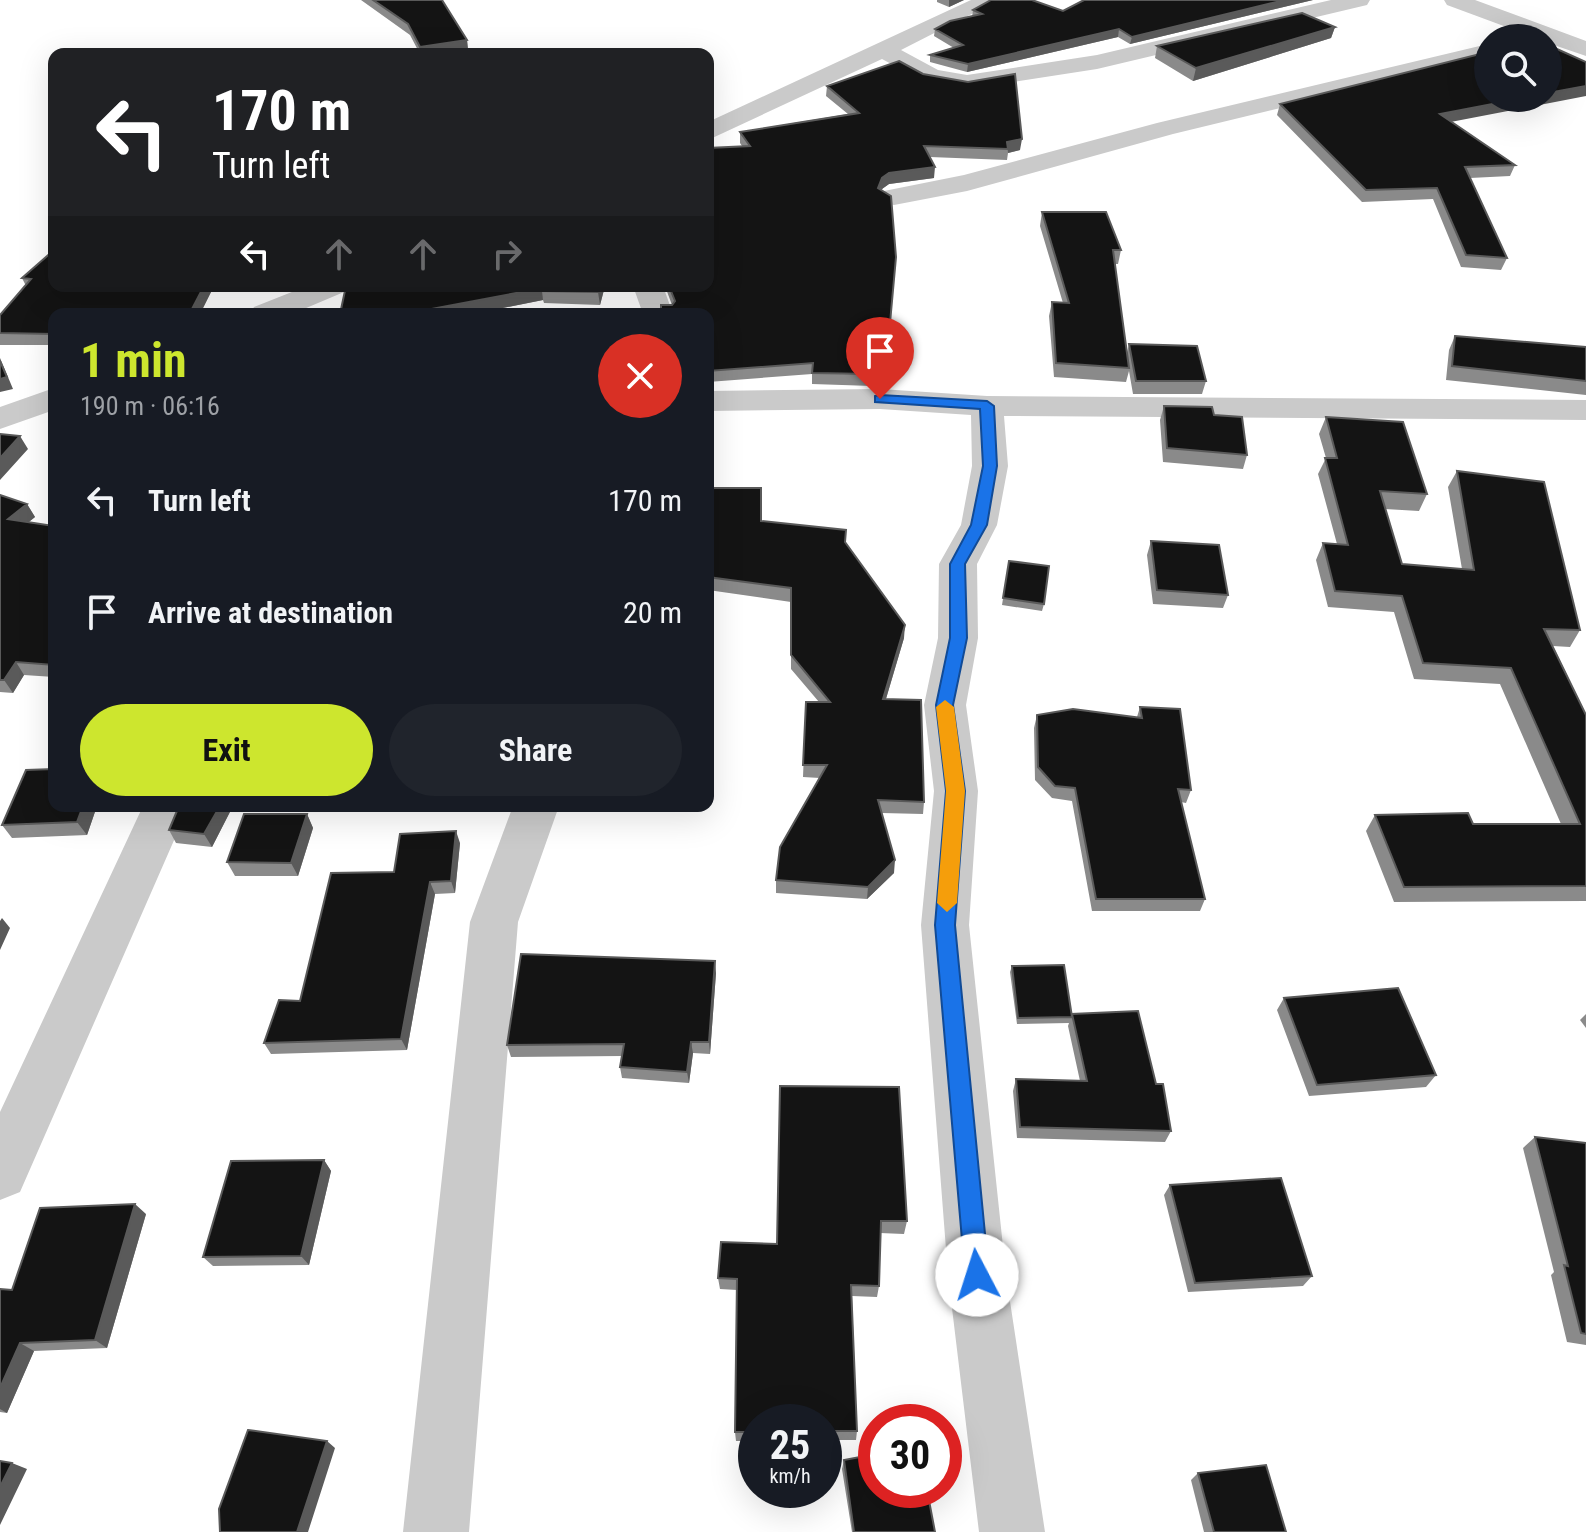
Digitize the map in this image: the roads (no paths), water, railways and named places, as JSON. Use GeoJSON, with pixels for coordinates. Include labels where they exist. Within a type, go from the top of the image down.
{"type":"FeatureCollection","features":[{"type":"Feature","properties":{"kind":"street"},"geometry":{"type":"LineString","coordinates":[[714,129],[988,0]]}},
{"type":"Feature","properties":{"kind":"street"},"geometry":{"type":"LineString","coordinates":[[882,49],[931,76],[967,82],[1097,62],[1359,0]]}},
{"type":"Feature","properties":{"kind":"street"},"geometry":{"type":"LineString","coordinates":[[1455,0],[1510,24]]}},
{"type":"Feature","properties":{"kind":"street"},"geometry":{"type":"LineString","coordinates":[[1562,43],[1586,49]]}},
{"type":"Feature","properties":{"kind":"street"},"geometry":{"type":"LineString","coordinates":[[894,197],[981,180],[1166,128],[1474,54]]}},
{"type":"Feature","properties":{"kind":"street"},"geometry":{"type":"LineString","coordinates":[[282,308],[319,292]]}},
{"type":"Feature","properties":{"kind":"street"},"geometry":{"type":"LineString","coordinates":[[714,401],[880,399],[987,406],[1586,410]]}},
{"type":"Feature","properties":{"kind":"street"},"geometry":{"type":"LineString","coordinates":[[0,419],[48,400]]}},
{"type":"Feature","properties":{"kind":"street"},"geometry":{"type":"LineString","coordinates":[[987,406],[990,466],[979,525],[958,564],[958,638],[945,705],[956,791],[945,925],[977,1275],[1012,1532]]}},
{"type":"Feature","properties":{"kind":"street"},"geometry":{"type":"LineString","coordinates":[[0,1173],[163,812]]}},
{"type":"Feature","properties":{"kind":"street"},"geometry":{"type":"LineString","coordinates":[[436,1532],[494,922],[534,812]]}}]}
